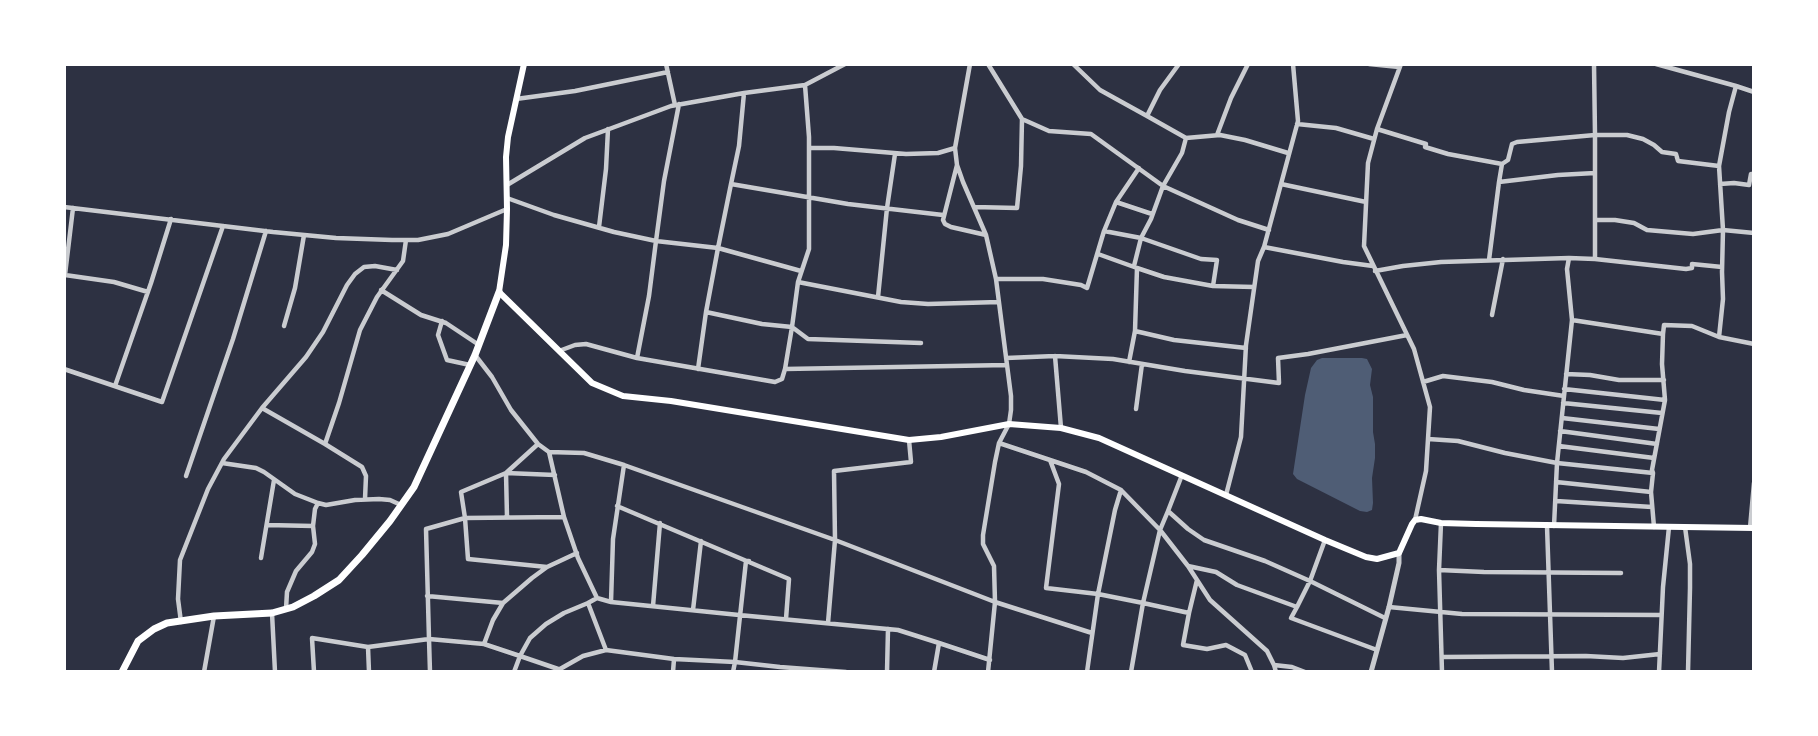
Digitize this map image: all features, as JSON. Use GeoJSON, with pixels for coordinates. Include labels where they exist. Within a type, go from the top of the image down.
{"type":"FeatureCollection","features":[{"type":"Feature","properties":{"kind":"main road"},"geometry":{"type":"LineString","coordinates":[[122,672],[138,641],[154,629],[167,624],[214,616],[272,613],[314,596],[339,579],[362,555],[414,487],[475,355],[498,292],[506,244],[508,137],[524,64]]}},
{"type":"Feature","properties":{"kind":"main road"},"geometry":{"type":"LineString","coordinates":[[498,292],[592,383],[623,396],[671,401],[909,440],[941,437],[1009,424],[1061,429],[1099,438],[1366,557],[1377,559],[1399,553],[1412,524],[1415,520],[1421,519],[1441,522],[1551,526],[1752,528]]}},
{"type":"Feature","properties":{"kind":"street"},"geometry":{"type":"LineString","coordinates":[[637,358],[649,296],[664,181],[677,105],[666,64]]}},
{"type":"Feature","properties":{"kind":"street"},"geometry":{"type":"LineString","coordinates":[[507,185],[585,138],[608,129],[677,105],[805,85],[845,64]]}},
{"type":"Feature","properties":{"kind":"street"},"geometry":{"type":"LineString","coordinates":[[970,64],[955,148],[957,165],[986,235],[996,279],[1011,396],[1009,424],[999,443],[987,501],[983,535],[983,544],[994,566],[995,602],[988,672]]}},
{"type":"Feature","properties":{"kind":"street"},"geometry":{"type":"LineString","coordinates":[[974,207],[1017,208],[1022,119],[988,64]]}},
{"type":"Feature","properties":{"kind":"street"},"geometry":{"type":"LineString","coordinates":[[1073,64],[1100,90],[1186,138],[1220,135],[1288,153]]}},
{"type":"Feature","properties":{"kind":"street"},"geometry":{"type":"LineString","coordinates":[[1147,116],[1160,90],[1179,64]]}},
{"type":"Feature","properties":{"kind":"street"},"geometry":{"type":"LineString","coordinates":[[1217,135],[1231,98],[1248,64]]}},
{"type":"Feature","properties":{"kind":"street"},"geometry":{"type":"LineString","coordinates":[[1226,495],[1241,437],[1249,316],[1258,261],[1264,248],[1297,124],[1293,64]]}},
{"type":"Feature","properties":{"kind":"street"},"geometry":{"type":"LineString","coordinates":[[1369,64],[1400,66],[1377,129],[1368,163],[1364,246],[1414,349],[1430,407],[1426,471],[1415,520]]}},
{"type":"Feature","properties":{"kind":"street"},"geometry":{"type":"LineString","coordinates":[[1594,64],[1595,259]]}},
{"type":"Feature","properties":{"kind":"street"},"geometry":{"type":"LineString","coordinates":[[1656,64],[1754,92]]}},
{"type":"Feature","properties":{"kind":"street"},"geometry":{"type":"LineString","coordinates":[[516,99],[575,91],[668,72]]}},
{"type":"Feature","properties":{"kind":"street"},"geometry":{"type":"LineString","coordinates":[[559,351],[586,344],[637,358],[698,369],[775,382],[782,379],[798,282],[810,249],[810,148],[805,85]]}},
{"type":"Feature","properties":{"kind":"street"},"geometry":{"type":"LineString","coordinates":[[1719,337],[1723,299],[1723,230],[1719,166],[1736,86]]}},
{"type":"Feature","properties":{"kind":"street"},"geometry":{"type":"LineString","coordinates":[[698,369],[706,312],[739,146],[744,93]]}},
{"type":"Feature","properties":{"kind":"street"},"geometry":{"type":"LineString","coordinates":[[1022,119],[1049,131],[1091,134],[1163,186],[1238,220],[1269,230]]}},
{"type":"Feature","properties":{"kind":"street"},"geometry":{"type":"LineString","coordinates":[[1297,124],[1336,128],[1374,139]]}},
{"type":"Feature","properties":{"kind":"street"},"geometry":{"type":"LineString","coordinates":[[600,227],[608,129]]}},
{"type":"Feature","properties":{"kind":"street"},"geometry":{"type":"LineString","coordinates":[[1377,129],[1426,144],[1425,147],[1448,154],[1502,164],[1509,160],[1512,144],[1517,142],[1595,135],[1627,135],[1654,145],[1662,152],[1676,154],[1678,161],[1719,166]]}},
{"type":"Feature","properties":{"kind":"street"},"geometry":{"type":"LineString","coordinates":[[1129,362],[1135,332],[1136,267],[1141,238],[1163,186],[1182,153],[1186,138]]}},
{"type":"Feature","properties":{"kind":"street"},"geometry":{"type":"LineString","coordinates":[[810,148],[895,154],[938,153],[955,148]]}},
{"type":"Feature","properties":{"kind":"street"},"geometry":{"type":"LineString","coordinates":[[879,297],[887,208],[895,154]]}},
{"type":"Feature","properties":{"kind":"street"},"geometry":{"type":"LineString","coordinates":[[1490,260],[1502,164]]}},
{"type":"Feature","properties":{"kind":"street"},"geometry":{"type":"LineString","coordinates":[[957,165],[943,215],[945,224],[986,235]]}},
{"type":"Feature","properties":{"kind":"street"},"geometry":{"type":"LineString","coordinates":[[996,279],[1043,279],[1082,285],[1087,288],[1104,231],[1116,202],[1139,168]]}},
{"type":"Feature","properties":{"kind":"street"},"geometry":{"type":"LineString","coordinates":[[1498,182],[1594,173]]}},
{"type":"Feature","properties":{"kind":"street"},"geometry":{"type":"LineString","coordinates":[[1720,184],[1749,185],[1751,174],[1754,174]]}},
{"type":"Feature","properties":{"kind":"street"},"geometry":{"type":"LineString","coordinates":[[731,184],[810,198],[943,215]]}},
{"type":"Feature","properties":{"kind":"street"},"geometry":{"type":"LineString","coordinates":[[1281,184],[1366,202]]}},
{"type":"Feature","properties":{"kind":"street"},"geometry":{"type":"LineString","coordinates":[[507,198],[614,232],[657,241],[718,248],[801,271]]}},
{"type":"Feature","properties":{"kind":"street"},"geometry":{"type":"LineString","coordinates":[[1116,202],[1152,214]]}},
{"type":"Feature","properties":{"kind":"street"},"geometry":{"type":"LineString","coordinates":[[64,207],[304,235],[406,240],[448,234],[507,209]]}},
{"type":"Feature","properties":{"kind":"street"},"geometry":{"type":"LineString","coordinates":[[73,208],[65,276],[114,282],[148,292]]}},
{"type":"Feature","properties":{"kind":"street"},"geometry":{"type":"LineString","coordinates":[[116,386],[171,219]]}},
{"type":"Feature","properties":{"kind":"street"},"geometry":{"type":"LineString","coordinates":[[1595,220],[1615,220],[1634,224],[1647,230],[1693,234],[1723,230],[1754,233]]}},
{"type":"Feature","properties":{"kind":"street"},"geometry":{"type":"LineString","coordinates":[[64,369],[162,402],[223,226]]}},
{"type":"Feature","properties":{"kind":"street"},"geometry":{"type":"LineString","coordinates":[[186,476],[233,339],[266,231]]}},
{"type":"Feature","properties":{"kind":"street"},"geometry":{"type":"LineString","coordinates":[[1104,231],[1141,238],[1192,256],[1217,260],[1213,286]]}},
{"type":"Feature","properties":{"kind":"street"},"geometry":{"type":"LineString","coordinates":[[284,326],[295,288],[304,235]]}},
{"type":"Feature","properties":{"kind":"street"},"geometry":{"type":"LineString","coordinates":[[325,444],[360,330],[381,290],[403,261],[406,240]]}},
{"type":"Feature","properties":{"kind":"street"},"geometry":{"type":"LineString","coordinates":[[1264,248],[1374,269],[1503,259],[1569,258],[1686,268],[1692,268],[1692,264],[1722,267]]}},
{"type":"Feature","properties":{"kind":"street"},"geometry":{"type":"LineString","coordinates":[[1098,254],[1164,277],[1213,286],[1254,287]]}},
{"type":"Feature","properties":{"kind":"street"},"geometry":{"type":"LineString","coordinates":[[1552,672],[1551,526],[1556,501],[1557,463],[1572,320],[1567,269],[1569,258]]}},
{"type":"Feature","properties":{"kind":"street"},"geometry":{"type":"LineString","coordinates":[[1492,315],[1503,259]]}},
{"type":"Feature","properties":{"kind":"street"},"geometry":{"type":"LineString","coordinates":[[181,621],[178,599],[180,560],[208,489],[222,463],[262,408],[306,357],[323,332],[355,274],[364,267],[375,266],[397,270]]}},
{"type":"Feature","properties":{"kind":"street"},"geometry":{"type":"LineString","coordinates":[[798,282],[901,302],[999,303]]}},
{"type":"Feature","properties":{"kind":"street"},"geometry":{"type":"LineString","coordinates":[[381,290],[421,315],[446,323],[479,345]]}},
{"type":"Feature","properties":{"kind":"street"},"geometry":{"type":"LineString","coordinates":[[706,312],[762,324],[792,327],[808,339],[921,343]]}},
{"type":"Feature","properties":{"kind":"street"},"geometry":{"type":"LineString","coordinates":[[1572,320],[1663,334]]}},
{"type":"Feature","properties":{"kind":"street"},"geometry":{"type":"LineString","coordinates":[[441,321],[438,335],[447,360],[470,365]]}},
{"type":"Feature","properties":{"kind":"street"},"geometry":{"type":"LineString","coordinates":[[1654,527],[1652,470],[1665,400],[1662,364],[1664,325],[1692,326],[1719,337],[1754,344]]}},
{"type":"Feature","properties":{"kind":"street"},"geometry":{"type":"LineString","coordinates":[[1135,332],[1174,340],[1246,348]]}},
{"type":"Feature","properties":{"kind":"street"},"geometry":{"type":"LineString","coordinates":[[1006,358],[1055,356],[1129,362],[1185,372],[1279,383],[1278,358],[1407,335]]}},
{"type":"Feature","properties":{"kind":"street"},"geometry":{"type":"LineString","coordinates":[[475,355],[492,377],[511,410],[538,444],[549,452],[584,453],[624,465],[835,540],[995,602],[1092,633]]}},
{"type":"Feature","properties":{"kind":"street"},"geometry":{"type":"LineString","coordinates":[[1055,356],[1061,429]]}},
{"type":"Feature","properties":{"kind":"street"},"geometry":{"type":"LineString","coordinates":[[1136,409],[1142,364]]}},
{"type":"Feature","properties":{"kind":"street"},"geometry":{"type":"LineString","coordinates":[[784,369],[1007,365]]}},
{"type":"Feature","properties":{"kind":"street"},"geometry":{"type":"LineString","coordinates":[[1566,374],[1619,380],[1664,380]]}},
{"type":"Feature","properties":{"kind":"street"},"geometry":{"type":"LineString","coordinates":[[1423,382],[1443,376],[1492,382],[1564,396]]}},
{"type":"Feature","properties":{"kind":"street"},"geometry":{"type":"LineString","coordinates":[[1564,389],[1665,400]]}},
{"type":"Feature","properties":{"kind":"street"},"geometry":{"type":"LineString","coordinates":[[1563,403],[1662,413]]}},
{"type":"Feature","properties":{"kind":"street"},"geometry":{"type":"LineString","coordinates":[[262,408],[362,467],[366,476],[364,499]]}},
{"type":"Feature","properties":{"kind":"street"},"geometry":{"type":"LineString","coordinates":[[1562,418],[1659,429]]}},
{"type":"Feature","properties":{"kind":"street"},"geometry":{"type":"LineString","coordinates":[[1560,431],[1657,444]]}},
{"type":"Feature","properties":{"kind":"street"},"geometry":{"type":"LineString","coordinates":[[1428,439],[1458,441],[1557,463],[1653,473]]}},
{"type":"Feature","properties":{"kind":"street"},"geometry":{"type":"LineString","coordinates":[[828,623],[835,540],[834,471],[911,462],[909,440]]}},
{"type":"Feature","properties":{"kind":"street"},"geometry":{"type":"LineString","coordinates":[[999,443],[1086,472],[1121,490],[1160,530],[1188,566],[1210,600],[1268,651],[1276,672]]}},
{"type":"Feature","properties":{"kind":"street"},"geometry":{"type":"LineString","coordinates":[[538,444],[506,473],[461,492],[468,559],[547,567]]}},
{"type":"Feature","properties":{"kind":"street"},"geometry":{"type":"LineString","coordinates":[[1559,446],[1654,458]]}},
{"type":"Feature","properties":{"kind":"street"},"geometry":{"type":"LineString","coordinates":[[549,452],[564,517],[577,554],[597,598]]}},
{"type":"Feature","properties":{"kind":"street"},"geometry":{"type":"LineString","coordinates":[[1050,460],[1059,484],[1046,588],[1098,594],[1189,613]]}},
{"type":"Feature","properties":{"kind":"street"},"geometry":{"type":"LineString","coordinates":[[222,463],[256,468],[295,494],[326,505],[364,499],[390,500],[401,505]]}},
{"type":"Feature","properties":{"kind":"street"},"geometry":{"type":"LineString","coordinates":[[611,602],[613,539],[624,465]]}},
{"type":"Feature","properties":{"kind":"street"},"geometry":{"type":"LineString","coordinates":[[506,473],[555,475]]}},
{"type":"Feature","properties":{"kind":"street"},"geometry":{"type":"LineString","coordinates":[[506,473],[507,517]]}},
{"type":"Feature","properties":{"kind":"street"},"geometry":{"type":"LineString","coordinates":[[1131,672],[1143,603],[1160,530],[1182,475]]}},
{"type":"Feature","properties":{"kind":"street"},"geometry":{"type":"LineString","coordinates":[[261,558],[274,480]]}},
{"type":"Feature","properties":{"kind":"street"},"geometry":{"type":"LineString","coordinates":[[1556,482],[1651,492]]}},
{"type":"Feature","properties":{"kind":"street"},"geometry":{"type":"LineString","coordinates":[[1752,528],[1754,483]]}},
{"type":"Feature","properties":{"kind":"street"},"geometry":{"type":"LineString","coordinates":[[1087,672],[1098,594],[1121,490]]}},
{"type":"Feature","properties":{"kind":"street"},"geometry":{"type":"LineString","coordinates":[[1556,501],[1652,507]]}},
{"type":"Feature","properties":{"kind":"street"},"geometry":{"type":"LineString","coordinates":[[286,609],[288,592],[296,572],[312,552],[315,544],[313,526],[318,503]]}},
{"type":"Feature","properties":{"kind":"street"},"geometry":{"type":"LineString","coordinates":[[617,506],[789,579],[786,619]]}},
{"type":"Feature","properties":{"kind":"street"},"geometry":{"type":"LineString","coordinates":[[1168,511],[1204,540],[1264,561],[1385,618]]}},
{"type":"Feature","properties":{"kind":"street"},"geometry":{"type":"LineString","coordinates":[[430,672],[426,529],[465,518],[564,517]]}},
{"type":"Feature","properties":{"kind":"street"},"geometry":{"type":"LineString","coordinates":[[1441,522],[1439,613],[1442,672]]}},
{"type":"Feature","properties":{"kind":"street"},"geometry":{"type":"LineString","coordinates":[[653,606],[660,523]]}},
{"type":"Feature","properties":{"kind":"street"},"geometry":{"type":"LineString","coordinates":[[267,525],[313,526]]}},
{"type":"Feature","properties":{"kind":"street"},"geometry":{"type":"LineString","coordinates":[[1659,672],[1662,587],[1669,527]]}},
{"type":"Feature","properties":{"kind":"street"},"geometry":{"type":"LineString","coordinates":[[1685,527],[1690,576],[1688,672]]}},
{"type":"Feature","properties":{"kind":"street"},"geometry":{"type":"LineString","coordinates":[[1325,540],[1310,581],[1291,618],[1377,650]]}},
{"type":"Feature","properties":{"kind":"street"},"geometry":{"type":"LineString","coordinates":[[693,610],[701,542]]}},
{"type":"Feature","properties":{"kind":"street"},"geometry":{"type":"LineString","coordinates":[[1371,672],[1389,607],[1399,563],[1399,553]]}},
{"type":"Feature","properties":{"kind":"street"},"geometry":{"type":"LineString","coordinates":[[484,644],[493,620],[503,603],[547,567],[577,554]]}},
{"type":"Feature","properties":{"kind":"street"},"geometry":{"type":"LineString","coordinates":[[733,672],[746,561],[749,561]]}},
{"type":"Feature","properties":{"kind":"street"},"geometry":{"type":"LineString","coordinates":[[1188,566],[1216,572],[1236,585],[1297,607]]}},
{"type":"Feature","properties":{"kind":"street"},"geometry":{"type":"LineString","coordinates":[[1439,570],[1621,573]]}},
{"type":"Feature","properties":{"kind":"street"},"geometry":{"type":"LineString","coordinates":[[1197,580],[1183,645],[1208,649],[1226,645],[1245,655],[1252,672]]}},
{"type":"Feature","properties":{"kind":"street"},"geometry":{"type":"LineString","coordinates":[[427,596],[503,603]]}},
{"type":"Feature","properties":{"kind":"street"},"geometry":{"type":"LineString","coordinates":[[514,672],[530,638],[546,624],[564,613],[597,598],[611,602],[898,630],[990,660]]}},
{"type":"Feature","properties":{"kind":"street"},"geometry":{"type":"LineString","coordinates":[[588,603],[606,650]]}},
{"type":"Feature","properties":{"kind":"street"},"geometry":{"type":"LineString","coordinates":[[1389,607],[1439,613],[1662,615]]}},
{"type":"Feature","properties":{"kind":"street"},"geometry":{"type":"LineString","coordinates":[[272,613],[275,672]]}},
{"type":"Feature","properties":{"kind":"street"},"geometry":{"type":"LineString","coordinates":[[204,672],[214,616]]}},
{"type":"Feature","properties":{"kind":"street"},"geometry":{"type":"LineString","coordinates":[[887,672],[888,629]]}},
{"type":"Feature","properties":{"kind":"street"},"geometry":{"type":"LineString","coordinates":[[314,672],[312,638],[368,647],[429,639],[484,644],[560,671],[583,656],[606,650],[674,659],[735,662],[780,669],[846,672]]}},
{"type":"Feature","properties":{"kind":"street"},"geometry":{"type":"LineString","coordinates":[[934,672],[939,643]]}},
{"type":"Feature","properties":{"kind":"street"},"geometry":{"type":"LineString","coordinates":[[368,647],[369,672]]}},
{"type":"Feature","properties":{"kind":"street"},"geometry":{"type":"LineString","coordinates":[[1442,657],[1623,658],[1660,654]]}},
{"type":"Feature","properties":{"kind":"street"},"geometry":{"type":"LineString","coordinates":[[672,672],[674,659]]}},
{"type":"Feature","properties":{"kind":"street"},"geometry":{"type":"LineString","coordinates":[[1274,665],[1292,667],[1305,672]]}},
{"type":"Feature","properties":{"kind":"water"},"geometry":{"type":"Polygon","coordinates":[[[1322,358],[1367,359],[1372,369],[1370,385],[1373,397],[1375,458],[1372,478],[1372,510],[1367,512],[1360,511],[1297,479],[1293,474],[1311,368],[1317,360],[1322,358]]]}}]}
